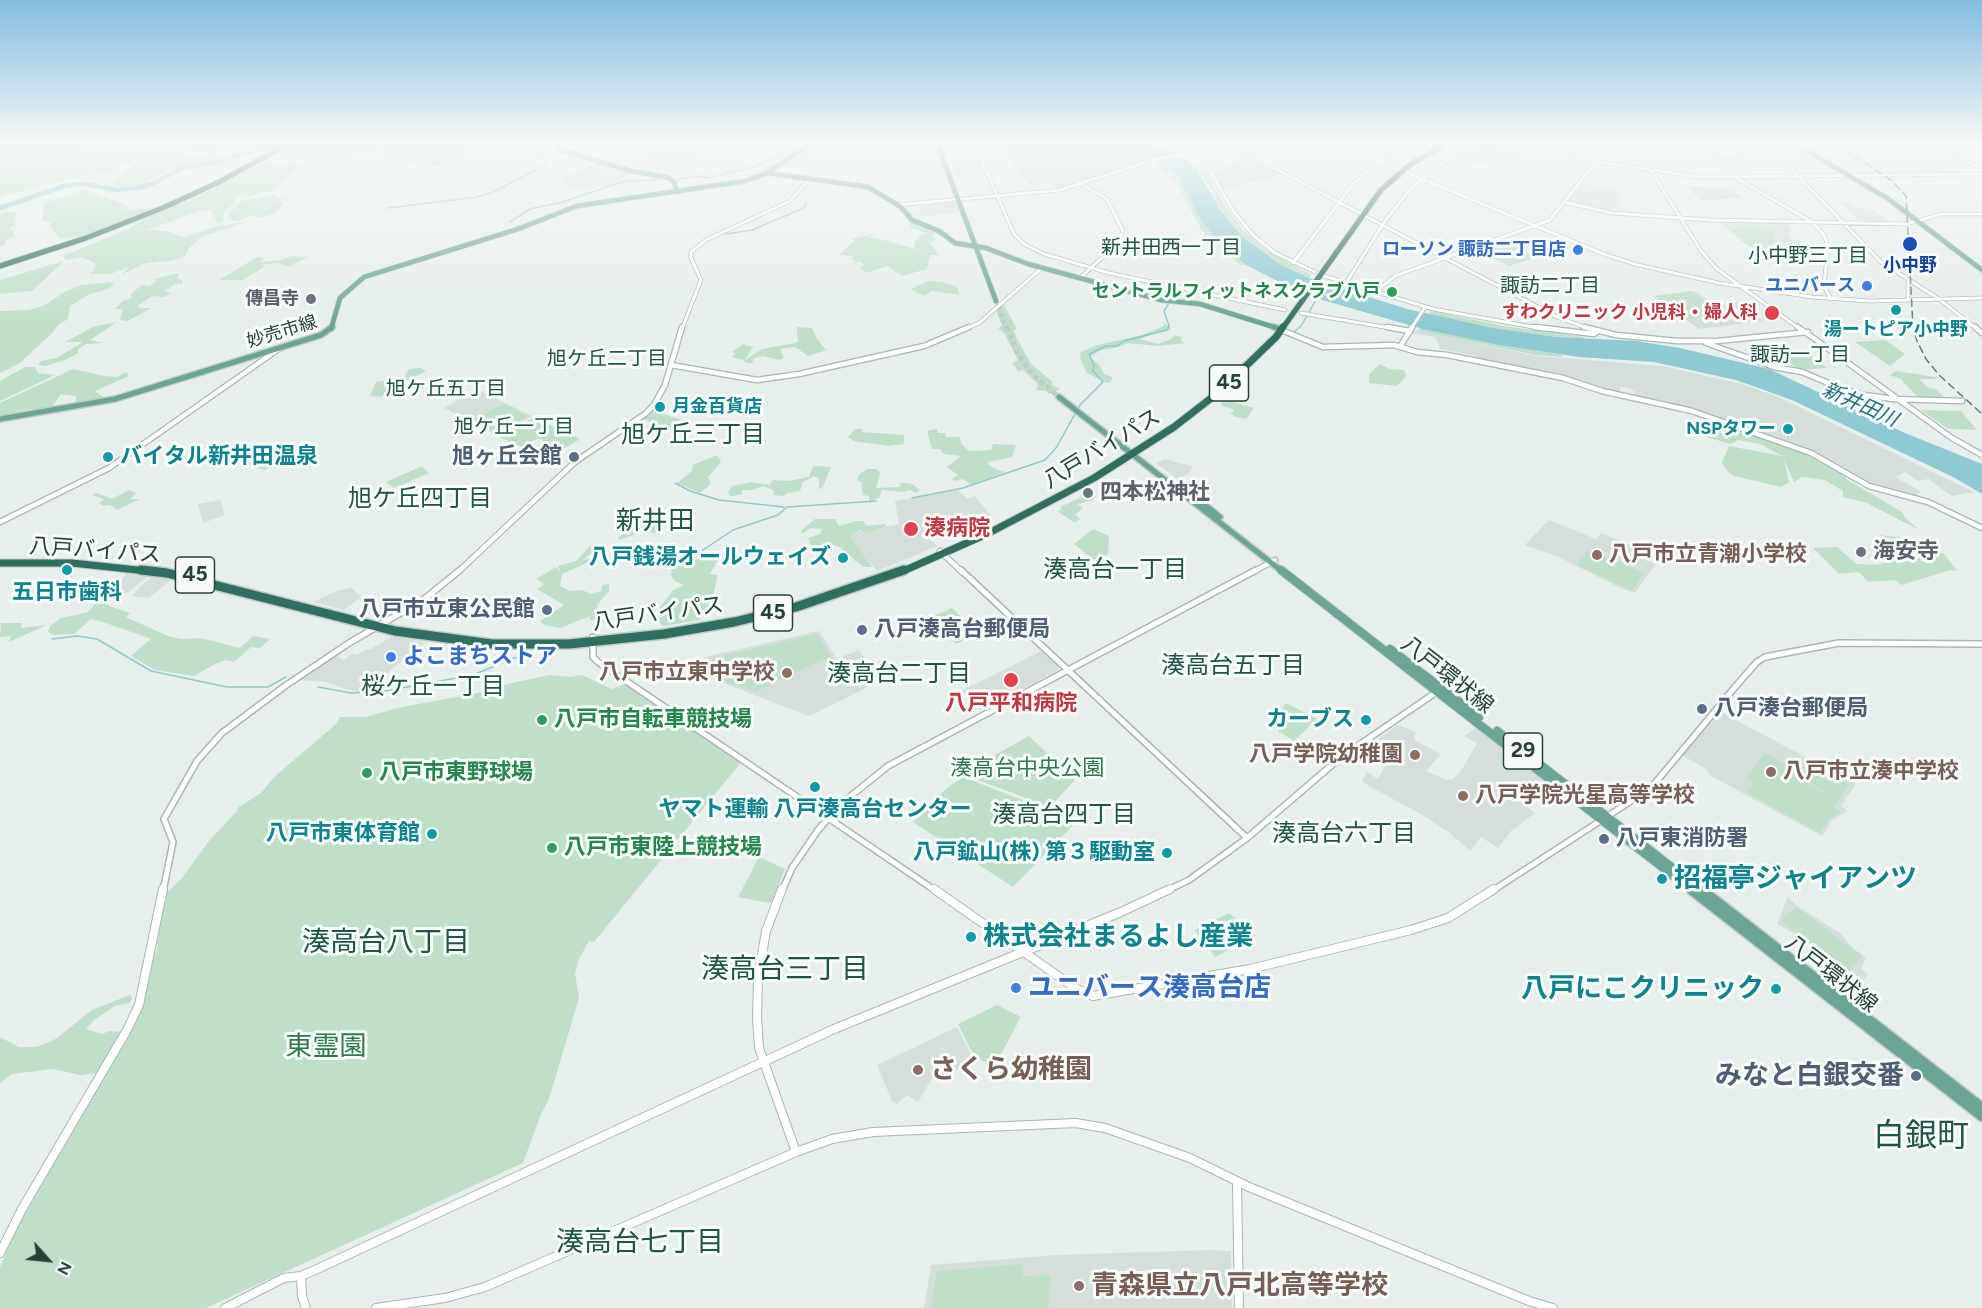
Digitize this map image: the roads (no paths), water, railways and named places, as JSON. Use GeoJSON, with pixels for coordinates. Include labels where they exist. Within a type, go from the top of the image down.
{"type":"FeatureCollection","features":[{"type":"Feature","properties":{"kind":"highway"},"geometry":{"type":"LineString","coordinates":[[0,266],[87,238],[171,204]]}},
{"type":"Feature","properties":{"kind":"highway","name":"八戸バイパス"},"geometry":{"type":"LineString","coordinates":[[0,561],[111,566],[167,573],[431,638],[492,644],[540,645],[676,632],[770,614],[865,586],[942,552],[1044,506],[1134,452],[1219,392],[1279,329],[1368,204]]}},
{"type":"Feature","properties":{"kind":"main road","name":"妙売市線"},"geometry":{"type":"LineString","coordinates":[[0,419],[115,399],[329,332],[334,324],[340,298],[364,277],[510,232],[577,206],[591,204]]}},
{"type":"Feature","properties":{"kind":"main road"},"geometry":{"type":"LineString","coordinates":[[961,204],[998,300],[985,258],[978,247]]}},
{"type":"Feature","properties":{"kind":"main road"},"geometry":{"type":"LineString","coordinates":[[1893,204],[1982,270]]}},
{"type":"Feature","properties":{"kind":"main road"},"geometry":{"type":"LineString","coordinates":[[897,205],[912,220],[939,231],[952,242],[978,247],[1042,268],[1161,300],[1200,304],[1279,329]]}},
{"type":"Feature","properties":{"kind":"main road","name":"八戸環状線"},"geometry":{"type":"LineString","coordinates":[[1061,396],[1982,1108]]}},
{"type":"Feature","properties":{"kind":"main road","name":"八戸環状線"},"geometry":{"type":"LineString","coordinates":[[1605,818],[1982,1116]]}},
{"type":"Feature","properties":{"kind":"street"},"geometry":{"type":"LineString","coordinates":[[0,1253],[22,1209],[127,1030],[139,1005],[173,842],[164,819],[166,811],[197,760],[222,733],[324,659],[414,606],[469,564],[575,462],[645,414],[661,395],[679,336],[701,280],[691,258],[691,252],[713,237],[783,204]]}},
{"type":"Feature","properties":{"kind":"street"},"geometry":{"type":"LineString","coordinates":[[897,205],[906,204]]}},
{"type":"Feature","properties":{"kind":"street"},"geometry":{"type":"LineString","coordinates":[[1001,204],[1014,234],[1024,244],[1044,254],[1091,268],[1285,310]]}},
{"type":"Feature","properties":{"kind":"street"},"geometry":{"type":"LineString","coordinates":[[1082,277],[1118,243],[1123,231],[1110,204]]}},
{"type":"Feature","properties":{"kind":"street"},"geometry":{"type":"LineString","coordinates":[[1229,204],[1253,234],[1275,254],[1318,276],[1424,308],[1551,330],[1594,334],[1598,331]]}},
{"type":"Feature","properties":{"kind":"street"},"geometry":{"type":"LineString","coordinates":[[1293,263],[1336,204]]}},
{"type":"Feature","properties":{"kind":"street"},"geometry":{"type":"LineString","coordinates":[[1342,204],[1557,317],[1598,331],[1638,338],[1700,341],[1807,332]]}},
{"type":"Feature","properties":{"kind":"street"},"geometry":{"type":"LineString","coordinates":[[1346,283],[1398,204]]}},
{"type":"Feature","properties":{"kind":"street"},"geometry":{"type":"LineString","coordinates":[[1480,204],[1601,253],[1665,272],[1742,286],[1869,302],[1982,298]]}},
{"type":"Feature","properties":{"kind":"street"},"geometry":{"type":"LineString","coordinates":[[1375,292],[1395,276],[1550,220],[1562,204]]}},
{"type":"Feature","properties":{"kind":"street"},"geometry":{"type":"LineString","coordinates":[[1573,204],[1612,213],[1682,218],[1843,223],[1906,224],[1948,213],[1982,214]]}},
{"type":"Feature","properties":{"kind":"street"},"geometry":{"type":"LineString","coordinates":[[1674,204],[1705,256],[1742,286],[1952,438],[1982,454]]}},
{"type":"Feature","properties":{"kind":"street"},"geometry":{"type":"LineString","coordinates":[[1781,204],[1812,222],[1824,235],[1828,243],[1824,286],[1830,298]]}},
{"type":"Feature","properties":{"kind":"street"},"geometry":{"type":"LineString","coordinates":[[1825,204],[1881,262],[1939,299],[1982,333]]}},
{"type":"Feature","properties":{"kind":"street"},"geometry":{"type":"LineString","coordinates":[[671,365],[757,380],[799,374],[924,346],[979,323],[1042,268]]}},
{"type":"Feature","properties":{"kind":"street"},"geometry":{"type":"LineString","coordinates":[[1908,280],[1908,300]]}},
{"type":"Feature","properties":{"kind":"street"},"geometry":{"type":"LineString","coordinates":[[1400,347],[1424,308]]}},
{"type":"Feature","properties":{"kind":"street"},"geometry":{"type":"LineString","coordinates":[[1301,313],[1411,330]]}},
{"type":"Feature","properties":{"kind":"street"},"geometry":{"type":"LineString","coordinates":[[1279,329],[1323,347],[1381,344],[1417,352],[1447,355],[1563,378],[1599,391],[1700,413],[1811,453],[1869,486],[1928,502],[1982,528]]}},
{"type":"Feature","properties":{"kind":"street"},"geometry":{"type":"LineString","coordinates":[[1700,341],[1768,365],[1802,372],[1845,390],[1875,398],[1962,401]]}},
{"type":"Feature","properties":{"kind":"street"},"geometry":{"type":"LineString","coordinates":[[0,522],[109,468],[280,348]]}},
{"type":"Feature","properties":{"kind":"street"},"geometry":{"type":"LineString","coordinates":[[942,552],[1247,838]]}},
{"type":"Feature","properties":{"kind":"street"},"geometry":{"type":"LineString","coordinates":[[796,1152],[759,1047],[756,1004],[758,978],[766,931],[775,905],[792,868],[827,819],[859,788],[888,766],[1273,561]]}},
{"type":"Feature","properties":{"kind":"street"},"geometry":{"type":"LineString","coordinates":[[593,639],[593,657],[598,662],[1025,951],[1075,988],[1093,996],[1250,969],[1411,930],[1448,918],[1651,788],[1760,659],[1839,643],[1982,644]]}},
{"type":"Feature","properties":{"kind":"street"},"geometry":{"type":"LineString","coordinates":[[225,1308],[284,1278],[301,1276],[834,1029],[1181,885],[1214,864],[1247,838],[1340,758],[1440,690]]}},
{"type":"Feature","properties":{"kind":"street"},"geometry":{"type":"LineString","coordinates":[[376,1308],[445,1298],[485,1287],[796,1152],[832,1139],[873,1132],[1076,1124],[1105,1128],[1173,1152],[1237,1182],[1519,1297],[1552,1308]]}},
{"type":"Feature","properties":{"kind":"street"},"geometry":{"type":"LineString","coordinates":[[1237,1182],[1239,1308]]}},
{"type":"Feature","properties":{"kind":"street"},"geometry":{"type":"LineString","coordinates":[[301,1276],[302,1296],[306,1308]]}},
{"type":"Feature","properties":{"kind":"water"},"geometry":{"type":"Polygon","coordinates":[[[1192,204],[1217,204],[1243,237],[1278,263],[1309,278],[1407,309],[1493,328],[1556,337],[1636,341],[1680,348],[1769,369],[1905,433],[1982,464],[1982,494],[1955,478],[1792,400],[1736,380],[1654,362],[1579,357],[1500,345],[1423,329],[1319,299],[1315,300],[1317,298],[1246,265],[1211,233],[1192,204]]]}},
{"type":"Feature","properties":{"kind":"waterway"},"geometry":{"type":"LineString","coordinates":[[0,208],[12,204]]}},
{"type":"Feature","properties":{"kind":"waterway"},"geometry":{"type":"LineString","coordinates":[[389,208],[421,204]]}},
{"type":"Feature","properties":{"kind":"waterway"},"geometry":{"type":"LineString","coordinates":[[510,222],[530,209],[553,204]]}},
{"type":"Feature","properties":{"kind":"waterway"},"geometry":{"type":"LineString","coordinates":[[726,234],[752,230],[804,208],[806,204]]}},
{"type":"Feature","properties":{"kind":"waterway"},"geometry":{"type":"LineString","coordinates":[[1168,287],[1163,292],[1169,299]]}},
{"type":"Feature","properties":{"kind":"waterway"},"geometry":{"type":"LineString","coordinates":[[1294,332],[1301,326],[1316,300]]}},
{"type":"Feature","properties":{"kind":"waterway"},"geometry":{"type":"LineString","coordinates":[[912,498],[963,488],[1045,460],[1056,448],[1080,405],[1103,382],[1093,371],[1094,365],[1089,354],[1106,346],[1117,346],[1124,341],[1167,330],[1169,326],[1164,311],[1169,303]]}},
{"type":"Feature","properties":{"kind":"waterway"},"geometry":{"type":"LineString","coordinates":[[675,483],[690,491],[719,500],[784,507]]}},
{"type":"Feature","properties":{"kind":"waterway"},"geometry":{"type":"LineString","coordinates":[[659,566],[694,556],[733,530],[778,515],[787,507],[876,501]]}},
{"type":"Feature","properties":{"kind":"waterway"},"geometry":{"type":"LineString","coordinates":[[52,639],[77,636],[97,639],[151,671],[227,687],[268,687],[286,677]]}},
{"type":"Feature","properties":{"kind":"waterway"},"geometry":{"type":"LineString","coordinates":[[318,687],[351,693],[385,691],[473,675],[514,658],[534,657]]}},
{"type":"Feature","properties":{"kind":"tunnel"},"geometry":{"type":"LineString","coordinates":[[996,301],[1007,329]]}},
{"type":"Feature","properties":{"kind":"tunnel"},"geometry":{"type":"LineString","coordinates":[[1007,327],[1018,354],[1032,374],[1059,397]]}},
{"type":"Feature","properties":{"kind":"railway"},"geometry":{"type":"LineString","coordinates":[[1906,204],[1913,327],[1917,341],[1926,359],[1939,375],[1982,414]]}},
{"type":"Feature","properties":{"kind":"place","name":"小中野"},"geometry":{"type":"Point","coordinates":[1910,244]}},
{"type":"Feature","properties":{"kind":"place","name":"ローソン 諏訪二丁目店"},"geometry":{"type":"Point","coordinates":[1578,250]}},
{"type":"Feature","properties":{"kind":"place","name":"ユニバース"},"geometry":{"type":"Point","coordinates":[1867,286]}},
{"type":"Feature","properties":{"kind":"place","name":"セントラルフィットネスクラブ八戸"},"geometry":{"type":"Point","coordinates":[1392,292]}},
{"type":"Feature","properties":{"kind":"place","name":"傳昌寺"},"geometry":{"type":"Point","coordinates":[311,299]}},
{"type":"Feature","properties":{"kind":"place","name":"湯ートピア小中野"},"geometry":{"type":"Point","coordinates":[1896,310]}},
{"type":"Feature","properties":{"kind":"place","name":"すわクリニック 小児科・婦人科"},"geometry":{"type":"Point","coordinates":[1772,313]}},
{"type":"Feature","properties":{"kind":"place","name":"月金百貨店"},"geometry":{"type":"Point","coordinates":[660,407]}},
{"type":"Feature","properties":{"kind":"place","name":"NSPタワー"},"geometry":{"type":"Point","coordinates":[1788,429]}},
{"type":"Feature","properties":{"kind":"place","name":"バイタル新井田温泉"},"geometry":{"type":"Point","coordinates":[108,457]}},
{"type":"Feature","properties":{"kind":"place","name":"旭ヶ丘会館"},"geometry":{"type":"Point","coordinates":[574,457]}},
{"type":"Feature","properties":{"kind":"place","name":"四本松神社"},"geometry":{"type":"Point","coordinates":[1088,493]}},
{"type":"Feature","properties":{"kind":"place","name":"湊病院"},"geometry":{"type":"Point","coordinates":[911,529]}},
{"type":"Feature","properties":{"kind":"place","name":"海安寺"},"geometry":{"type":"Point","coordinates":[1861,552]}},
{"type":"Feature","properties":{"kind":"place","name":"八戸市立青潮小学校"},"geometry":{"type":"Point","coordinates":[1597,555]}},
{"type":"Feature","properties":{"kind":"place","name":"八戸銭湯オールウェイズ"},"geometry":{"type":"Point","coordinates":[843,558]}},
{"type":"Feature","properties":{"kind":"place","name":"五日市歯科"},"geometry":{"type":"Point","coordinates":[67,570]}},
{"type":"Feature","properties":{"kind":"place","name":"八戸市立東公民館"},"geometry":{"type":"Point","coordinates":[547,610]}},
{"type":"Feature","properties":{"kind":"place","name":"八戸湊高台郵便局"},"geometry":{"type":"Point","coordinates":[862,630]}},
{"type":"Feature","properties":{"kind":"place","name":"よこまちストア"},"geometry":{"type":"Point","coordinates":[391,657]}},
{"type":"Feature","properties":{"kind":"place","name":"八戸市立東中学校"},"geometry":{"type":"Point","coordinates":[787,673]}},
{"type":"Feature","properties":{"kind":"place","name":"八戸平和病院"},"geometry":{"type":"Point","coordinates":[1011,680]}},
{"type":"Feature","properties":{"kind":"place","name":"八戸湊台郵便局"},"geometry":{"type":"Point","coordinates":[1702,709]}},
{"type":"Feature","properties":{"kind":"place","name":"八戸市自転車競技場"},"geometry":{"type":"Point","coordinates":[542,720]}},
{"type":"Feature","properties":{"kind":"place","name":"カーブス"},"geometry":{"type":"Point","coordinates":[1366,720]}},
{"type":"Feature","properties":{"kind":"place","name":"八戸学院幼稚園"},"geometry":{"type":"Point","coordinates":[1415,755]}},
{"type":"Feature","properties":{"kind":"place","name":"八戸市立湊中学校"},"geometry":{"type":"Point","coordinates":[1771,772]}},
{"type":"Feature","properties":{"kind":"place","name":"八戸市東野球場"},"geometry":{"type":"Point","coordinates":[367,773]}},
{"type":"Feature","properties":{"kind":"place","name":"ヤマト運輸 八戸湊高台センター"},"geometry":{"type":"Point","coordinates":[815,787]}},
{"type":"Feature","properties":{"kind":"place","name":"八戸学院光星高等学校"},"geometry":{"type":"Point","coordinates":[1463,796]}},
{"type":"Feature","properties":{"kind":"place","name":"八戸市東体育館"},"geometry":{"type":"Point","coordinates":[432,834]}},
{"type":"Feature","properties":{"kind":"place","name":"八戸東消防署"},"geometry":{"type":"Point","coordinates":[1604,839]}},
{"type":"Feature","properties":{"kind":"place","name":"八戸市東陸上競技場"},"geometry":{"type":"Point","coordinates":[552,848]}},
{"type":"Feature","properties":{"kind":"place","name":"八戸鉱山(株) 第３駆動室"},"geometry":{"type":"Point","coordinates":[1167,853]}},
{"type":"Feature","properties":{"kind":"place","name":"招福亭ジャイアンツ"},"geometry":{"type":"Point","coordinates":[1662,879]}},
{"type":"Feature","properties":{"kind":"place","name":"株式会社まるよし産業"},"geometry":{"type":"Point","coordinates":[971,937]}},
{"type":"Feature","properties":{"kind":"place","name":"ユニバース湊高台店"},"geometry":{"type":"Point","coordinates":[1016,988]}},
{"type":"Feature","properties":{"kind":"place","name":"八戸にこクリニック"},"geometry":{"type":"Point","coordinates":[1776,989]}},
{"type":"Feature","properties":{"kind":"place","name":"さくら幼稚園"},"geometry":{"type":"Point","coordinates":[918,1070]}},
{"type":"Feature","properties":{"kind":"place","name":"みなと白銀交番"},"geometry":{"type":"Point","coordinates":[1916,1076]}},
{"type":"Feature","properties":{"kind":"place","name":"青森県立八戸北高等学校"},"geometry":{"type":"Point","coordinates":[1079,1286]}},
{"type":"Feature","properties":{"kind":"district","name":"新井田西一丁目"},"geometry":{"type":"Point","coordinates":[1171,248]}},
{"type":"Feature","properties":{"kind":"district","name":"小中野三丁目"},"geometry":{"type":"Point","coordinates":[1808,256]}},
{"type":"Feature","properties":{"kind":"district","name":"諏訪二丁目"},"geometry":{"type":"Point","coordinates":[1550,286]}},
{"type":"Feature","properties":{"kind":"district","name":"諏訪一丁目"},"geometry":{"type":"Point","coordinates":[1800,355]}},
{"type":"Feature","properties":{"kind":"district","name":"旭ケ丘二丁目"},"geometry":{"type":"Point","coordinates":[607,359]}},
{"type":"Feature","properties":{"kind":"district","name":"旭ケ丘五丁目"},"geometry":{"type":"Point","coordinates":[446,389]}},
{"type":"Feature","properties":{"kind":"district","name":"旭ケ丘一丁目"},"geometry":{"type":"Point","coordinates":[514,427]}},
{"type":"Feature","properties":{"kind":"district","name":"旭ケ丘三丁目"},"geometry":{"type":"Point","coordinates":[693,435]}},
{"type":"Feature","properties":{"kind":"district","name":"旭ケ丘四丁目"},"geometry":{"type":"Point","coordinates":[420,499]}},
{"type":"Feature","properties":{"kind":"district","name":"新井田"},"geometry":{"type":"Point","coordinates":[655,521]}},
{"type":"Feature","properties":{"kind":"district","name":"湊高台一丁目"},"geometry":{"type":"Point","coordinates":[1115,570]}},
{"type":"Feature","properties":{"kind":"district","name":"湊高台五丁目"},"geometry":{"type":"Point","coordinates":[1233,666]}},
{"type":"Feature","properties":{"kind":"district","name":"湊高台二丁目"},"geometry":{"type":"Point","coordinates":[899,674]}},
{"type":"Feature","properties":{"kind":"district","name":"桜ケ丘一丁目"},"geometry":{"type":"Point","coordinates":[433,687]}},
{"type":"Feature","properties":{"kind":"district","name":"湊高台四丁目"},"geometry":{"type":"Point","coordinates":[1064,815]}},
{"type":"Feature","properties":{"kind":"district","name":"湊高台六丁目"},"geometry":{"type":"Point","coordinates":[1344,834]}},
{"type":"Feature","properties":{"kind":"district","name":"湊高台八丁目"},"geometry":{"type":"Point","coordinates":[386,943]}},
{"type":"Feature","properties":{"kind":"district","name":"湊高台三丁目"},"geometry":{"type":"Point","coordinates":[785,970]}},
{"type":"Feature","properties":{"kind":"district","name":"白銀町"},"geometry":{"type":"Point","coordinates":[1921,1137]}},
{"type":"Feature","properties":{"kind":"district","name":"湊高台七丁目"},"geometry":{"type":"Point","coordinates":[640,1243]}},
{"type":"Feature","properties":{"kind":"water label","name":"新井田川"},"geometry":{"type":"Point","coordinates":[1860,405]}},
{"type":"Feature","properties":{"kind":"park label","name":"湊高台中央公園"},"geometry":{"type":"Point","coordinates":[1027,769]}},
{"type":"Feature","properties":{"kind":"park label","name":"東霊園"},"geometry":{"type":"Point","coordinates":[326,1047]}}]}
